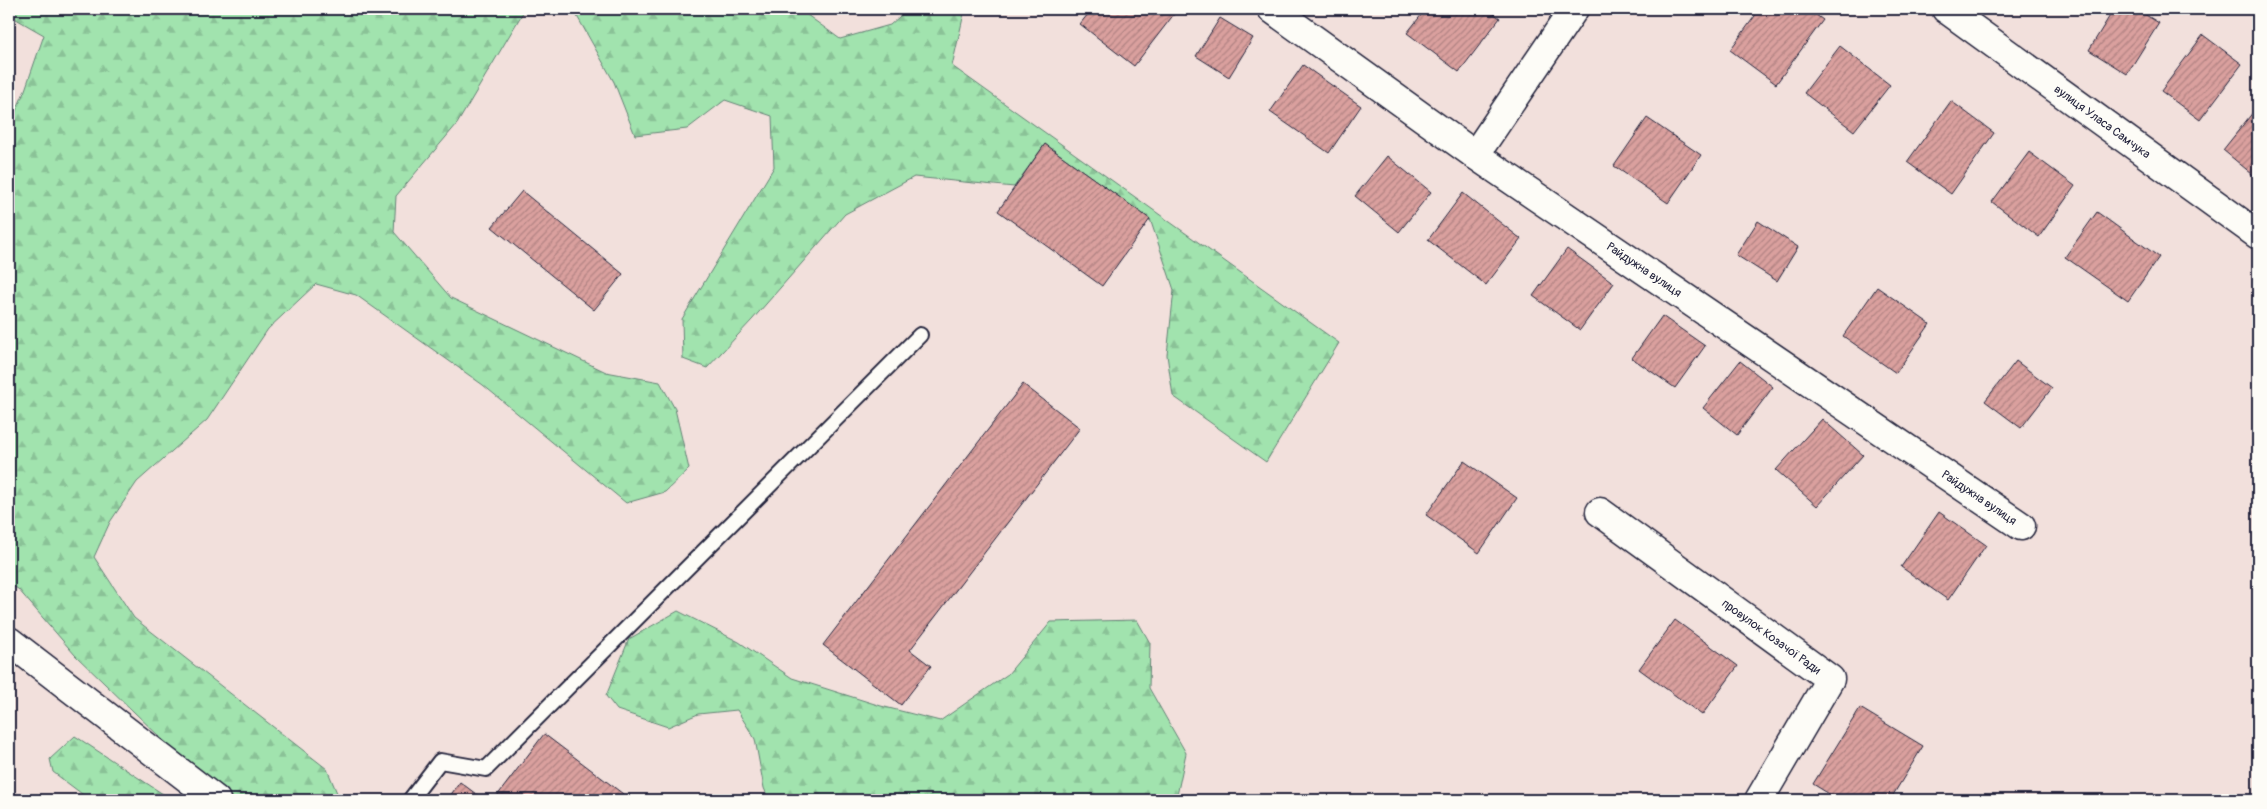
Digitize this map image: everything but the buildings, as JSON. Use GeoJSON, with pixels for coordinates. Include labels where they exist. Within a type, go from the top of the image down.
{"type":"FeatureCollection","features":[{"type":"Feature","properties":{"kind":"street","name":"Райдужна вулиця"},"geometry":{"type":"LineString","coordinates":[[1272,9],[1475,155],[2021,526]]}},
{"type":"Feature","properties":{"kind":"street"},"geometry":{"type":"LineString","coordinates":[[1475,155],[1574,9]]}},
{"type":"Feature","properties":{"kind":"street","name":"вулиця Уласа Самчука"},"geometry":{"type":"LineString","coordinates":[[1946,9],[2258,235]]}},
{"type":"Feature","properties":{"kind":"street","name":"провулок Козачої Ради"},"geometry":{"type":"LineString","coordinates":[[1600,512],[1830,679],[1759,800]]}},
{"type":"Feature","properties":{"kind":"street"},"geometry":{"type":"LineString","coordinates":[[9,641],[216,800]]}},
{"type":"Feature","properties":{"kind":"lane"},"geometry":{"type":"LineString","coordinates":[[410,800],[440,761],[486,770],[920,335]]}},
{"type":"Feature","properties":{"kind":"green space"},"geometry":{"type":"Polygon","coordinates":[[[9,9],[525,9],[457,124],[396,196],[394,232],[451,298],[606,372],[660,382],[675,409],[689,469],[665,492],[626,503],[483,385],[356,295],[316,284],[268,329],[207,420],[137,482],[110,522],[94,557],[134,618],[327,769],[337,793],[336,800],[236,800],[193,769],[75,655],[18,589],[9,584],[9,127],[25,90],[44,35],[9,15],[9,9]]]}},
{"type":"Feature","properties":{"kind":"green space"},"geometry":{"type":"Polygon","coordinates":[[[573,9],[799,9],[840,39],[890,25],[908,9],[965,9],[952,66],[1339,343],[1266,462],[1173,396],[1167,355],[1174,290],[1150,219],[1045,144],[1014,187],[914,177],[845,214],[707,368],[683,359],[682,319],[774,167],[772,116],[725,100],[687,129],[635,135],[614,82],[573,9]]]}},
{"type":"Feature","properties":{"kind":"green space"},"geometry":{"type":"Polygon","coordinates":[[[678,611],[739,642],[792,678],[881,706],[940,721],[1008,674],[1051,622],[1137,620],[1150,643],[1149,688],[1186,753],[1176,800],[769,800],[764,788],[755,739],[737,710],[698,714],[668,727],[617,710],[606,696],[629,639],[678,611]]]}},
{"type":"Feature","properties":{"kind":"green space"},"geometry":{"type":"Polygon","coordinates":[[[75,736],[172,800],[90,800],[53,772],[50,759],[75,736]]]}}]}
